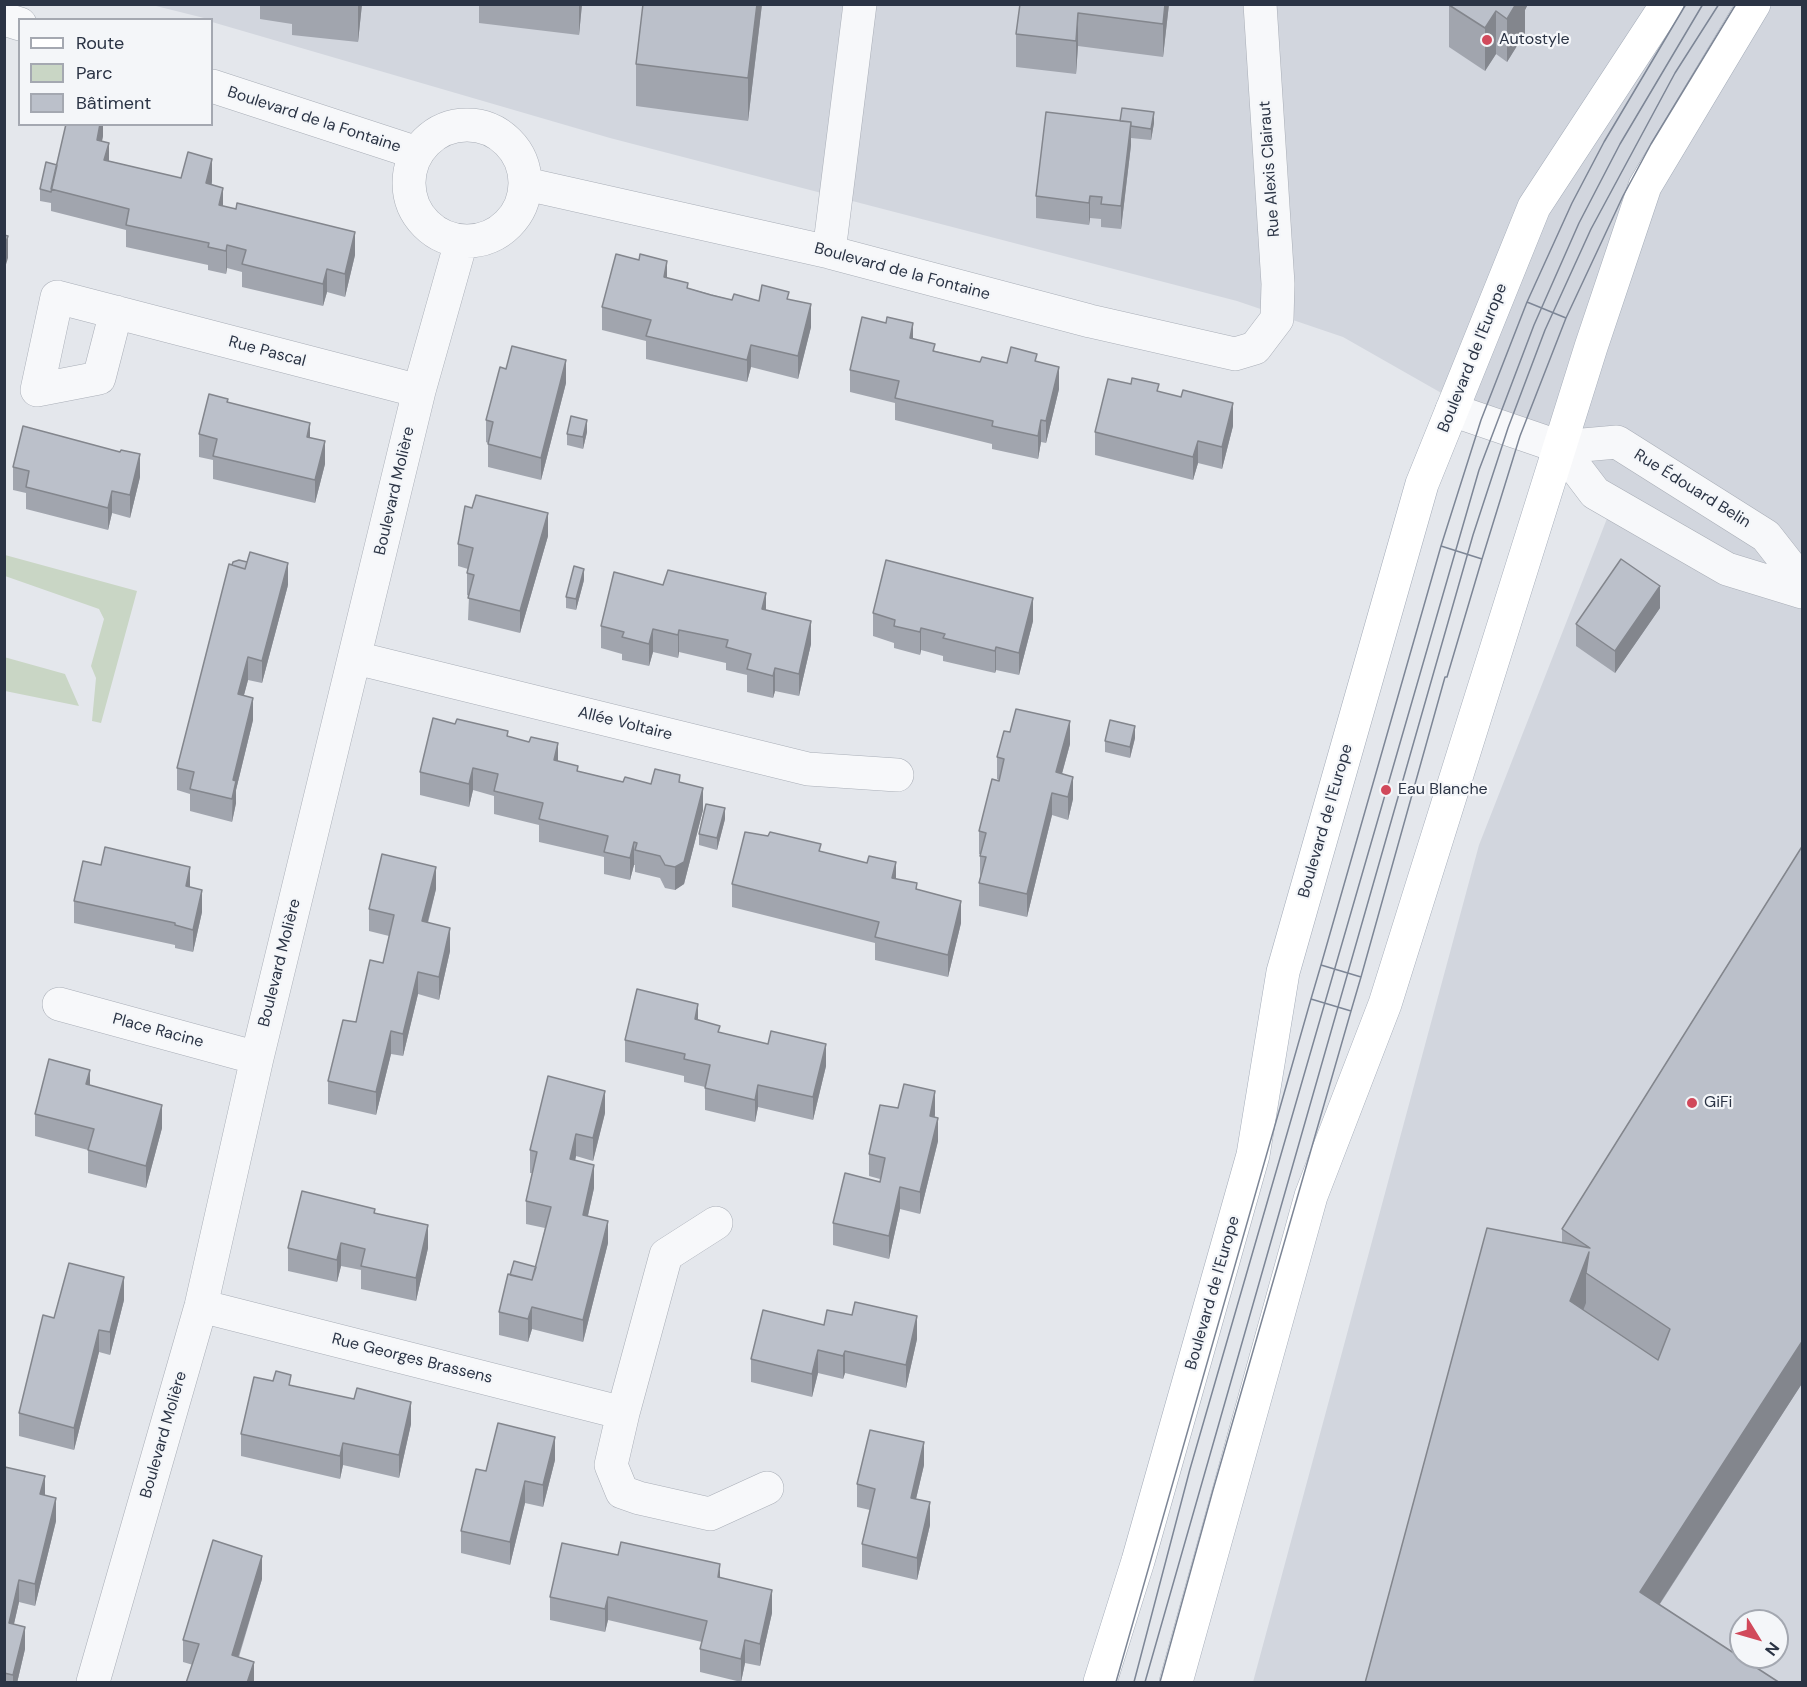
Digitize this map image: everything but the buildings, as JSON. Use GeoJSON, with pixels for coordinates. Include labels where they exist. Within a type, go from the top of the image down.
{"type":"FeatureCollection","features":[{"type":"Feature","properties":{"kind":"main road","name":"Boulevard de l'Europe"},"geometry":{"type":"LineString","coordinates":[[1100,1683],[1138,1561],[1253,1155],[1283,972],[1422,484],[1534,207],[1667,4]]}},
{"type":"Feature","properties":{"kind":"main road"},"geometry":{"type":"LineString","coordinates":[[1176,1683],[1311,1196],[1385,1004],[1560,447],[1645,186],[1754,4]]}},
{"type":"Feature","properties":{"kind":"street"},"geometry":{"type":"LineString","coordinates":[[829,252],[860,4]]}},
{"type":"Feature","properties":{"kind":"street","name":"Rue Alexis Clairaut"},"geometry":{"type":"LineString","coordinates":[[1260,4],[1278,284],[1277,319],[1269,332]]}},
{"type":"Feature","properties":{"kind":"street","name":"Boulevard de la Fontaine"},"geometry":{"type":"LineString","coordinates":[[213,86],[417,153]]}},
{"type":"Feature","properties":{"kind":"street"},"geometry":{"type":"LineString","coordinates":[[464,124],[484,126],[501,135],[515,148],[523,165],[526,184],[523,203],[513,220],[499,233],[481,240],[461,242],[442,236],[426,225],[415,210],[409,190],[409,171],[417,153],[429,138],[446,128],[464,124]]}},
{"type":"Feature","properties":{"kind":"street","name":"Boulevard de la Fontaine"},"geometry":{"type":"LineString","coordinates":[[526,184],[829,252],[1090,321],[1235,354],[1255,348],[1269,332]]}},
{"type":"Feature","properties":{"kind":"street","name":"Boulevard Molière"},"geometry":{"type":"LineString","coordinates":[[93,1683],[201,1306],[257,1058],[419,391],[461,242]]}},
{"type":"Feature","properties":{"kind":"street","name":"Rue Pascal"},"geometry":{"type":"LineString","coordinates":[[116,312],[419,391]]}},
{"type":"Feature","properties":{"kind":"street","name":"Rue Édouard Belin"},"geometry":{"type":"LineString","coordinates":[[1452,410],[1560,447],[1617,442],[1766,536],[1803,582]]}},
{"type":"Feature","properties":{"kind":"street"},"geometry":{"type":"LineString","coordinates":[[1560,447],[1595,493],[1727,569],[1803,592]]}},
{"type":"Feature","properties":{"kind":"street","name":"Allée Voltaire"},"geometry":{"type":"LineString","coordinates":[[356,658],[808,769],[897,775]]}},
{"type":"Feature","properties":{"kind":"street","name":"Place Racine"},"geometry":{"type":"LineString","coordinates":[[59,1004],[257,1058]]}},
{"type":"Feature","properties":{"kind":"street"},"geometry":{"type":"LineString","coordinates":[[716,1223],[666,1255],[623,1413],[612,1465],[622,1492],[710,1514],[767,1488]]}},
{"type":"Feature","properties":{"kind":"street","name":"Rue Georges Brassens"},"geometry":{"type":"LineString","coordinates":[[201,1306],[623,1413]]}},
{"type":"Feature","properties":{"kind":"shaded area"},"geometry":{"type":"Polygon","coordinates":[[[152,5],[1802,5],[1802,1682],[1253,1682],[1479,845],[1617,493],[1343,337],[1237,301],[610,138],[213,22],[213,18],[204,18],[152,5]]]}},
{"type":"Feature","properties":{"kind":"green space"},"geometry":{"type":"Polygon","coordinates":[[[5,555],[137,591],[101,723],[92,721],[96,678],[91,666],[104,619],[99,609],[5,576],[5,555]]]}},
{"type":"Feature","properties":{"kind":"green space"},"geometry":{"type":"Polygon","coordinates":[[[4,657],[65,674],[79,706],[5,691],[4,657]]]}},
{"type":"Feature","properties":{"kind":"tram line"},"geometry":{"type":"LineString","coordinates":[[1686,4],[1604,142],[1572,203],[1527,302],[1566,318],[1623,196],[1651,144],[1736,4]]}},
{"type":"Feature","properties":{"kind":"tram line"},"geometry":{"type":"LineString","coordinates":[[1134,1682],[1190,1469],[1479,470],[1534,325],[1579,223],[1620,144],[1703,4]]}},
{"type":"Feature","properties":{"kind":"tram line"},"geometry":{"type":"LineString","coordinates":[[1145,1682],[1473,535],[1508,428],[1545,330],[1591,229],[1675,73],[1719,4]]}},
{"type":"Feature","properties":{"kind":"tram line"},"geometry":{"type":"LineString","coordinates":[[1527,302],[1566,318],[1520,436],[1482,559],[1441,546],[1481,420],[1527,302]]}},
{"type":"Feature","properties":{"kind":"tram line"},"geometry":{"type":"LineString","coordinates":[[1441,546],[1482,559],[1447,677],[1445,677],[1361,977],[1321,965],[1441,546]]}},
{"type":"Feature","properties":{"kind":"tram line"},"geometry":{"type":"LineString","coordinates":[[1321,965],[1361,977],[1351,1011],[1311,999],[1321,965]]}},
{"type":"Feature","properties":{"kind":"tram line"},"geometry":{"type":"LineString","coordinates":[[1116,1682],[1311,999],[1351,1011],[1160,1682]]}},
{"type":"Feature","properties":{"kind":"place","name":"Autostyle"},"geometry":{"type":"Point","coordinates":[1487,40]}},
{"type":"Feature","properties":{"kind":"place","name":"Eau Blanche"},"geometry":{"type":"Point","coordinates":[1386,790]}},
{"type":"Feature","properties":{"kind":"place","name":"GiFi"},"geometry":{"type":"Point","coordinates":[1692,1103]}}]}
